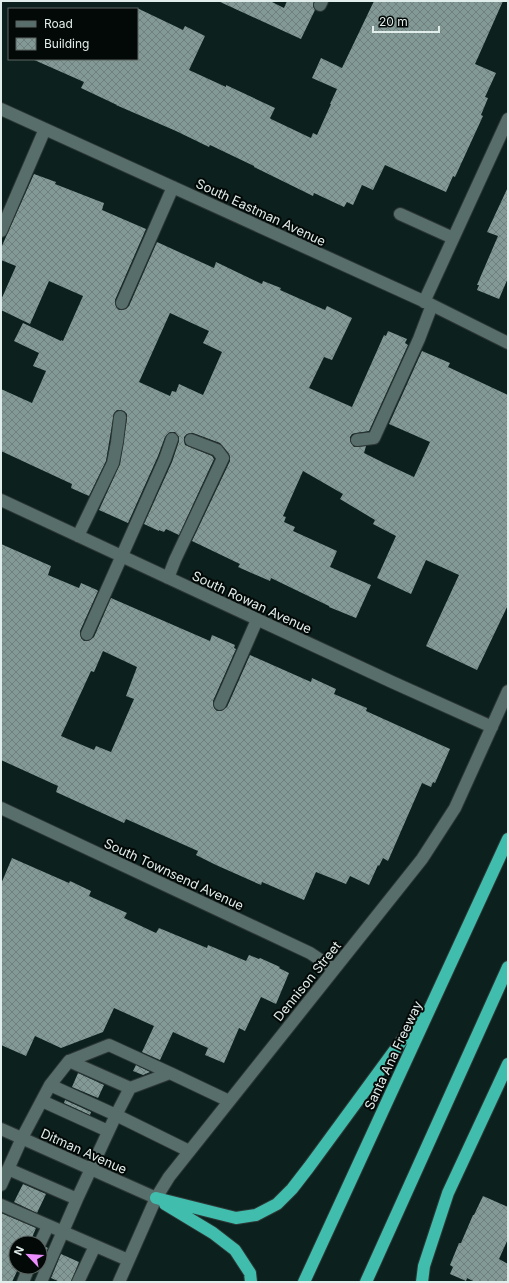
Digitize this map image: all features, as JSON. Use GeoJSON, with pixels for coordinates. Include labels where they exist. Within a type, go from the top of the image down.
{"type":"FeatureCollection","features":[{"type":"Feature","properties":{"kind":"highway","name":"Santa Ana Freeway"},"geometry":{"type":"LineString","coordinates":[[304,1282],[508,839]]}},
{"type":"Feature","properties":{"kind":"highway"},"geometry":{"type":"LineString","coordinates":[[366,1282],[508,967]]}},
{"type":"Feature","properties":{"kind":"highway"},"geometry":{"type":"LineString","coordinates":[[156,1198],[236,1218],[256,1215],[277,1204],[305,1173],[437,992]]}},
{"type":"Feature","properties":{"kind":"highway"},"geometry":{"type":"LineString","coordinates":[[422,1282],[424,1266],[448,1192],[508,1064]]}},
{"type":"Feature","properties":{"kind":"highway"},"geometry":{"type":"LineString","coordinates":[[156,1198],[213,1233],[235,1250],[250,1273],[251,1282]]}},
{"type":"Feature","properties":{"kind":"street","name":"South Eastman Avenue"},"geometry":{"type":"LineString","coordinates":[[1,109],[428,304],[508,343]]}},
{"type":"Feature","properties":{"kind":"street"},"geometry":{"type":"LineString","coordinates":[[357,440],[374,438],[418,339],[428,304],[453,238],[508,119]]}},
{"type":"Feature","properties":{"kind":"street"},"geometry":{"type":"LineString","coordinates":[[1,231],[45,129]]}},
{"type":"Feature","properties":{"kind":"street"},"geometry":{"type":"LineString","coordinates":[[122,303],[173,187]]}},
{"type":"Feature","properties":{"kind":"street"},"geometry":{"type":"LineString","coordinates":[[400,214],[453,238]]}},
{"type":"Feature","properties":{"kind":"street"},"geometry":{"type":"LineString","coordinates":[[78,536],[113,462],[120,417]]}},
{"type":"Feature","properties":{"kind":"street"},"geometry":{"type":"LineString","coordinates":[[87,634],[166,459],[172,439]]}},
{"type":"Feature","properties":{"kind":"street"},"geometry":{"type":"LineString","coordinates":[[168,578],[223,458],[217,450],[191,440]]}},
{"type":"Feature","properties":{"kind":"street","name":"South Rowan Avenue"},"geometry":{"type":"LineString","coordinates":[[1,500],[257,620],[492,726]]}},
{"type":"Feature","properties":{"kind":"street"},"geometry":{"type":"LineString","coordinates":[[220,704],[257,620]]}},
{"type":"Feature","properties":{"kind":"street","name":"Dennison Street"},"geometry":{"type":"LineString","coordinates":[[118,1282],[156,1198],[169,1176],[422,859],[455,808],[508,691]]}},
{"type":"Feature","properties":{"kind":"street","name":"South Townsend Avenue"},"geometry":{"type":"LineString","coordinates":[[1,808],[310,953],[334,969]]}},
{"type":"Feature","properties":{"kind":"street"},"geometry":{"type":"LineString","coordinates":[[1,1185],[22,1138],[50,1085],[69,1061],[109,1045],[229,1101]]}},
{"type":"Feature","properties":{"kind":"street"},"geometry":{"type":"LineString","coordinates":[[69,1061],[130,1088]]}},
{"type":"Feature","properties":{"kind":"street"},"geometry":{"type":"LineString","coordinates":[[41,1282],[90,1169],[130,1088],[170,1073]]}},
{"type":"Feature","properties":{"kind":"street"},"geometry":{"type":"LineString","coordinates":[[50,1085],[116,1115],[189,1151]]}},
{"type":"Feature","properties":{"kind":"street"},"geometry":{"type":"LineString","coordinates":[[42,1101],[108,1132]]}},
{"type":"Feature","properties":{"kind":"street","name":"Ditman Avenue"},"geometry":{"type":"LineString","coordinates":[[1,1129],[156,1198]]}},
{"type":"Feature","properties":{"kind":"street"},"geometry":{"type":"LineString","coordinates":[[8,1169],[77,1199]]}},
{"type":"Feature","properties":{"kind":"street"},"geometry":{"type":"LineString","coordinates":[[1,1205],[128,1260]]}},
{"type":"Feature","properties":{"kind":"street"},"geometry":{"type":"LineString","coordinates":[[44,1235],[48,1226]]}},
{"type":"Feature","properties":{"kind":"street"},"geometry":{"type":"LineString","coordinates":[[78,1282],[94,1246]]}},
{"type":"Feature","properties":{"kind":"building"},"geometry":{"type":"Polygon","coordinates":[[[218,1],[270,1],[284,8],[287,1],[314,1],[313,6],[315,10],[301,39],[218,1]]]}},
{"type":"Feature","properties":{"kind":"building"},"geometry":{"type":"Polygon","coordinates":[[[374,1],[503,1],[475,64],[496,73],[485,97],[488,98],[481,115],[483,116],[455,177],[453,176],[446,192],[385,165],[373,190],[362,185],[353,205],[347,202],[344,207],[314,193],[313,196],[210,145],[209,147],[116,105],[81,88],[84,82],[34,60],[138,60],[138,8],[183,30],[185,26],[205,36],[189,70],[226,87],[226,85],[275,108],[270,118],[271,119],[311,138],[313,133],[317,135],[337,89],[312,78],[321,58],[342,68],[374,1]]]}},
{"type":"Feature","properties":{"kind":"building"},"geometry":{"type":"Polygon","coordinates":[[[34,174],[56,182],[55,184],[104,203],[102,210],[146,229],[115,300],[116,307],[119,310],[126,309],[129,306],[157,242],[214,268],[216,262],[262,284],[263,281],[281,288],[280,290],[325,310],[327,306],[352,318],[332,360],[324,357],[309,388],[352,407],[384,335],[386,336],[388,331],[407,339],[405,343],[408,345],[369,431],[352,434],[350,441],[354,447],[366,446],[364,453],[414,477],[430,442],[389,424],[422,351],[450,363],[448,367],[508,395],[508,605],[477,670],[426,646],[459,575],[426,560],[411,594],[377,578],[396,536],[373,524],[375,520],[340,499],[343,494],[303,471],[283,516],[286,517],[284,522],[295,527],[293,531],[337,551],[330,567],[371,585],[356,618],[329,607],[271,578],[270,581],[238,567],[240,564],[192,541],[230,461],[229,454],[220,443],[193,433],[187,434],[184,437],[185,445],[212,456],[214,459],[179,535],[166,529],[164,532],[159,531],[144,524],[172,462],[179,441],[179,437],[175,432],[170,432],[165,437],[128,523],[99,510],[120,464],[127,418],[127,414],[124,411],[117,410],[114,413],[106,461],[89,496],[71,488],[72,484],[1,451],[1,389],[32,403],[46,371],[33,366],[39,353],[14,341],[23,323],[63,341],[83,296],[49,281],[30,324],[1,310],[1,300],[16,266],[1,260],[1,248],[34,174]],[[170,313],[139,382],[170,396],[172,391],[176,392],[179,384],[203,395],[222,352],[203,343],[209,331],[170,313]]]}},
{"type":"Feature","properties":{"kind":"building"},"geometry":{"type":"Polygon","coordinates":[[[508,187],[508,278],[499,299],[477,290],[479,285],[477,285],[498,236],[487,232],[508,187]]]}},
{"type":"Feature","properties":{"kind":"building"},"geometry":{"type":"Polygon","coordinates":[[[1,544],[51,566],[48,575],[79,588],[81,583],[98,591],[80,631],[81,638],[84,641],[88,641],[94,637],[111,598],[210,641],[212,635],[235,645],[234,648],[236,649],[213,701],[214,708],[217,711],[221,711],[227,707],[250,655],[311,682],[312,678],[336,689],[334,694],[367,708],[366,711],[450,749],[435,783],[433,782],[431,787],[422,783],[388,861],[383,858],[379,866],[378,865],[369,885],[350,876],[346,884],[316,872],[304,900],[262,882],[261,885],[196,855],[198,851],[126,819],[124,823],[56,792],[58,786],[1,760],[1,544]],[[103,651],[94,672],[91,671],[61,736],[94,750],[96,746],[111,752],[134,699],[126,696],[137,667],[103,651]]]}},
{"type":"Feature","properties":{"kind":"building"},"geometry":{"type":"Polygon","coordinates":[[[12,858],[91,891],[89,896],[127,913],[124,918],[156,933],[159,928],[207,948],[208,945],[246,961],[249,955],[280,967],[279,968],[289,973],[276,1004],[261,997],[245,1031],[239,1028],[224,1063],[205,1055],[208,1048],[173,1032],[160,1060],[142,1052],[154,1026],[114,1008],[103,1032],[61,1048],[35,1036],[26,1056],[1,1045],[1,884],[12,858]]]}},
{"type":"Feature","properties":{"kind":"building"},"geometry":{"type":"Polygon","coordinates":[[[136,1065],[150,1072],[143,1075],[133,1071],[136,1065]]]}},
{"type":"Feature","properties":{"kind":"building"},"geometry":{"type":"Polygon","coordinates":[[[78,1073],[104,1085],[98,1098],[72,1087],[78,1073]]]}},
{"type":"Feature","properties":{"kind":"building"},"geometry":{"type":"Polygon","coordinates":[[[65,1100],[91,1112],[90,1115],[64,1103],[65,1100]]]}},
{"type":"Feature","properties":{"kind":"building"},"geometry":{"type":"Polygon","coordinates":[[[23,1184],[46,1194],[37,1213],[14,1202],[23,1184]]]}},
{"type":"Feature","properties":{"kind":"building"},"geometry":{"type":"Polygon","coordinates":[[[483,1196],[508,1207],[508,1239],[499,1259],[508,1264],[508,1282],[475,1282],[467,1278],[466,1281],[450,1274],[453,1267],[450,1265],[459,1243],[461,1243],[483,1196]]]}},
{"type":"Feature","properties":{"kind":"building"},"geometry":{"type":"Polygon","coordinates":[[[1,1213],[36,1228],[33,1235],[8,1235],[8,1275],[15,1275],[12,1282],[1,1282],[1,1213]]]}},
{"type":"Feature","properties":{"kind":"building"},"geometry":{"type":"Polygon","coordinates":[[[61,1254],[79,1262],[71,1282],[60,1282],[51,1278],[61,1254]]]}}]}
